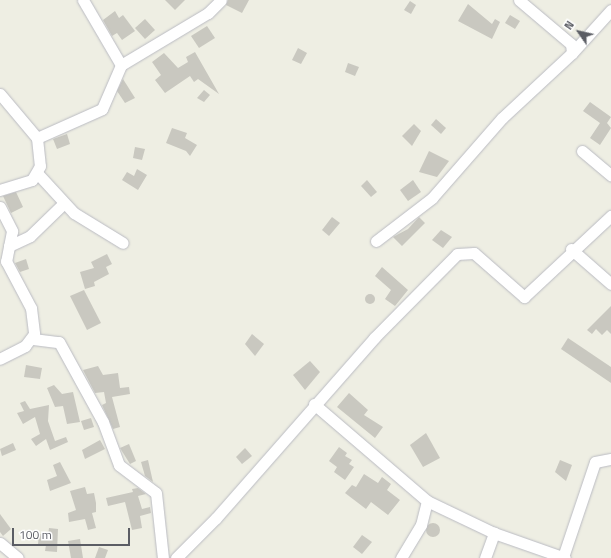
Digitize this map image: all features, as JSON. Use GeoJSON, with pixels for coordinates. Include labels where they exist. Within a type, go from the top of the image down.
{"type":"FeatureCollection","features":[{"type":"Feature","properties":{"kind":"street"},"geometry":{"type":"LineString","coordinates":[[83,0],[121,65]]}},
{"type":"Feature","properties":{"kind":"street"},"geometry":{"type":"LineString","coordinates":[[37,138],[102,109],[121,65],[208,13],[221,0]]}},
{"type":"Feature","properties":{"kind":"street"},"geometry":{"type":"LineString","coordinates":[[519,0],[572,44],[572,53]]}},
{"type":"Feature","properties":{"kind":"street"},"geometry":{"type":"LineString","coordinates":[[376,241],[432,198],[502,118],[572,53],[611,10]]}},
{"type":"Feature","properties":{"kind":"street"},"geometry":{"type":"LineString","coordinates":[[0,94],[37,138],[38,174],[64,203],[88,224],[123,243]]}},
{"type":"Feature","properties":{"kind":"street"},"geometry":{"type":"LineString","coordinates":[[582,151],[611,175]]}},
{"type":"Feature","properties":{"kind":"street"},"geometry":{"type":"LineString","coordinates":[[0,190],[32,180],[38,174]]}},
{"type":"Feature","properties":{"kind":"street"},"geometry":{"type":"LineString","coordinates":[[9,246],[30,236],[64,203]]}},
{"type":"Feature","properties":{"kind":"street"},"geometry":{"type":"LineString","coordinates":[[0,207],[12,231],[6,261],[31,308],[33,339]]}},
{"type":"Feature","properties":{"kind":"street"},"geometry":{"type":"LineString","coordinates":[[176,558],[216,518],[314,404],[456,254],[474,253],[524,296],[533,292],[571,249],[611,216]]}},
{"type":"Feature","properties":{"kind":"street"},"geometry":{"type":"LineString","coordinates":[[571,249],[611,284]]}},
{"type":"Feature","properties":{"kind":"street"},"geometry":{"type":"LineString","coordinates":[[0,359],[33,339],[59,342],[103,422],[119,465],[156,493],[163,558]]}},
{"type":"Feature","properties":{"kind":"street"},"geometry":{"type":"LineString","coordinates":[[314,404],[427,501],[494,533],[564,558],[595,462],[611,458]]}},
{"type":"Feature","properties":{"kind":"street"},"geometry":{"type":"LineString","coordinates":[[401,558],[421,525],[427,501]]}},
{"type":"Feature","properties":{"kind":"street"},"geometry":{"type":"LineString","coordinates":[[485,558],[494,533]]}},
{"type":"Feature","properties":{"kind":"street"},"geometry":{"type":"LineString","coordinates":[[0,543],[18,558]]}},
{"type":"Feature","properties":{"kind":"building"},"geometry":{"type":"Polygon","coordinates":[[[165,0],[185,0],[175,10],[165,0]]]}},
{"type":"Feature","properties":{"kind":"building"},"geometry":{"type":"Polygon","coordinates":[[[228,0],[249,0],[242,13],[226,5],[228,0]]]}},
{"type":"Feature","properties":{"kind":"building"},"geometry":{"type":"Polygon","coordinates":[[[410,1],[416,5],[411,14],[404,10],[410,1]]]}},
{"type":"Feature","properties":{"kind":"building"},"geometry":{"type":"Polygon","coordinates":[[[468,4],[492,24],[495,19],[500,22],[492,39],[458,21],[468,4]]]}},
{"type":"Feature","properties":{"kind":"building"},"geometry":{"type":"Polygon","coordinates":[[[115,11],[119,18],[123,15],[135,31],[122,40],[117,33],[112,36],[103,20],[115,11]]]}},
{"type":"Feature","properties":{"kind":"building"},"geometry":{"type":"Polygon","coordinates":[[[510,15],[520,21],[515,29],[505,23],[510,15]]]}},
{"type":"Feature","properties":{"kind":"building"},"geometry":{"type":"Polygon","coordinates":[[[145,19],[155,30],[145,39],[135,28],[145,19]]]}},
{"type":"Feature","properties":{"kind":"building"},"geometry":{"type":"Polygon","coordinates":[[[207,26],[215,38],[199,48],[191,36],[207,26]]]}},
{"type":"Feature","properties":{"kind":"building"},"geometry":{"type":"Polygon","coordinates":[[[298,48],[307,53],[301,64],[292,60],[298,48]]]}},
{"type":"Feature","properties":{"kind":"building"},"geometry":{"type":"Polygon","coordinates":[[[195,52],[219,94],[198,79],[194,82],[190,76],[165,93],[155,80],[161,75],[152,62],[164,53],[178,68],[188,62],[186,57],[195,52]]]}},
{"type":"Feature","properties":{"kind":"building"},"geometry":{"type":"Polygon","coordinates":[[[348,63],[359,67],[355,76],[345,72],[348,63]]]}},
{"type":"Feature","properties":{"kind":"building"},"geometry":{"type":"Polygon","coordinates":[[[123,79],[135,98],[125,103],[117,91],[123,79]]]}},
{"type":"Feature","properties":{"kind":"building"},"geometry":{"type":"Polygon","coordinates":[[[204,90],[210,95],[204,102],[197,98],[204,90]]]}},
{"type":"Feature","properties":{"kind":"building"},"geometry":{"type":"Polygon","coordinates":[[[590,102],[611,117],[607,123],[611,128],[600,145],[590,138],[600,123],[583,111],[590,102]]]}},
{"type":"Feature","properties":{"kind":"building"},"geometry":{"type":"Polygon","coordinates":[[[436,119],[446,128],[441,134],[431,125],[436,119]]]}},
{"type":"Feature","properties":{"kind":"building"},"geometry":{"type":"Polygon","coordinates":[[[414,124],[421,131],[412,146],[402,136],[414,124]]]}},
{"type":"Feature","properties":{"kind":"building"},"geometry":{"type":"Polygon","coordinates":[[[172,128],[187,133],[185,138],[197,145],[190,156],[186,151],[166,143],[172,128]]]}},
{"type":"Feature","properties":{"kind":"building"},"geometry":{"type":"Polygon","coordinates":[[[67,134],[70,144],[57,149],[53,139],[67,134]]]}},
{"type":"Feature","properties":{"kind":"building"},"geometry":{"type":"Polygon","coordinates":[[[135,147],[145,149],[142,160],[133,158],[135,147]]]}},
{"type":"Feature","properties":{"kind":"building"},"geometry":{"type":"Polygon","coordinates":[[[429,151],[449,161],[437,177],[419,172],[429,151]]]}},
{"type":"Feature","properties":{"kind":"building"},"geometry":{"type":"Polygon","coordinates":[[[137,169],[147,175],[138,190],[122,180],[127,172],[134,176],[137,169]]]}},
{"type":"Feature","properties":{"kind":"building"},"geometry":{"type":"Polygon","coordinates":[[[367,180],[377,192],[371,197],[361,186],[367,180]]]}},
{"type":"Feature","properties":{"kind":"building"},"geometry":{"type":"Polygon","coordinates":[[[413,180],[421,192],[408,201],[400,190],[413,180]]]}},
{"type":"Feature","properties":{"kind":"building"},"geometry":{"type":"Polygon","coordinates":[[[16,192],[23,207],[11,213],[3,196],[16,192]]]}},
{"type":"Feature","properties":{"kind":"building"},"geometry":{"type":"Polygon","coordinates":[[[332,217],[340,223],[329,236],[322,230],[332,217]]]}},
{"type":"Feature","properties":{"kind":"building"},"geometry":{"type":"Polygon","coordinates":[[[419,217],[425,223],[402,246],[393,237],[408,229],[419,217]]]}},
{"type":"Feature","properties":{"kind":"building"},"geometry":{"type":"Polygon","coordinates":[[[441,230],[452,237],[443,248],[432,240],[441,230]]]}},
{"type":"Feature","properties":{"kind":"building"},"geometry":{"type":"Polygon","coordinates":[[[107,254],[112,264],[106,267],[109,274],[94,282],[95,286],[85,289],[80,272],[94,268],[91,262],[107,254]]]}},
{"type":"Feature","properties":{"kind":"building"},"geometry":{"type":"Polygon","coordinates":[[[26,259],[29,269],[20,272],[15,263],[26,259]]]}},
{"type":"Feature","properties":{"kind":"building"},"geometry":{"type":"Polygon","coordinates":[[[382,267],[408,290],[395,306],[385,299],[391,290],[375,276],[382,267]]]}},
{"type":"Feature","properties":{"kind":"building"},"geometry":{"type":"Polygon","coordinates":[[[84,290],[101,323],[87,330],[70,296],[84,290]]]}},
{"type":"Feature","properties":{"kind":"building"},"geometry":{"type":"Polygon","coordinates":[[[368,294],[372,294],[374,295],[374,303],[368,304],[365,301],[365,297],[368,294]]]}},
{"type":"Feature","properties":{"kind":"building"},"geometry":{"type":"Polygon","coordinates":[[[611,306],[611,334],[607,330],[602,335],[596,329],[592,334],[587,330],[611,306]]]}},
{"type":"Feature","properties":{"kind":"building"},"geometry":{"type":"Polygon","coordinates":[[[252,334],[264,344],[255,356],[245,344],[252,334]]]}},
{"type":"Feature","properties":{"kind":"building"},"geometry":{"type":"Polygon","coordinates":[[[568,338],[611,367],[611,383],[561,349],[568,338]]]}},
{"type":"Feature","properties":{"kind":"building"},"geometry":{"type":"Polygon","coordinates":[[[310,361],[320,372],[305,390],[293,375],[310,361]]]}},
{"type":"Feature","properties":{"kind":"building"},"geometry":{"type":"Polygon","coordinates":[[[26,365],[42,368],[40,379],[24,377],[26,365]]]}},
{"type":"Feature","properties":{"kind":"building"},"geometry":{"type":"Polygon","coordinates":[[[98,366],[103,375],[118,373],[120,388],[129,387],[130,394],[112,397],[120,427],[113,429],[102,405],[106,403],[104,392],[95,393],[83,370],[98,366]]]}},
{"type":"Feature","properties":{"kind":"building"},"geometry":{"type":"Polygon","coordinates":[[[54,385],[62,394],[73,392],[80,422],[67,424],[63,406],[55,407],[47,388],[54,385]]]}},
{"type":"Feature","properties":{"kind":"building"},"geometry":{"type":"Polygon","coordinates":[[[349,393],[368,410],[364,415],[383,427],[375,438],[337,407],[349,393]]]}},
{"type":"Feature","properties":{"kind":"building"},"geometry":{"type":"Polygon","coordinates":[[[25,401],[30,409],[49,405],[48,421],[55,441],[66,437],[68,442],[50,450],[46,439],[36,446],[31,439],[40,434],[35,417],[23,424],[17,413],[24,411],[20,403],[25,401]]]}},
{"type":"Feature","properties":{"kind":"building"},"geometry":{"type":"Polygon","coordinates":[[[91,418],[94,427],[84,430],[81,421],[91,418]]]}},
{"type":"Feature","properties":{"kind":"building"},"geometry":{"type":"Polygon","coordinates":[[[426,433],[440,458],[423,467],[410,445],[426,433]]]}},
{"type":"Feature","properties":{"kind":"building"},"geometry":{"type":"Polygon","coordinates":[[[100,440],[105,449],[85,459],[82,450],[100,440]]]}},
{"type":"Feature","properties":{"kind":"building"},"geometry":{"type":"Polygon","coordinates":[[[13,443],[16,450],[2,456],[0,449],[13,443]]]}},
{"type":"Feature","properties":{"kind":"building"},"geometry":{"type":"Polygon","coordinates":[[[129,444],[136,461],[130,464],[120,448],[129,444]]]}},
{"type":"Feature","properties":{"kind":"building"},"geometry":{"type":"Polygon","coordinates":[[[339,447],[347,453],[345,456],[352,460],[349,464],[354,467],[345,480],[334,472],[337,467],[329,461],[339,447]]]}},
{"type":"Feature","properties":{"kind":"building"},"geometry":{"type":"Polygon","coordinates":[[[245,448],[252,456],[242,464],[236,457],[245,448]]]}},
{"type":"Feature","properties":{"kind":"building"},"geometry":{"type":"Polygon","coordinates":[[[148,460],[153,482],[145,476],[141,462],[148,460]]]}},
{"type":"Feature","properties":{"kind":"building"},"geometry":{"type":"Polygon","coordinates":[[[560,460],[572,465],[566,481],[555,472],[560,460]]]}},
{"type":"Feature","properties":{"kind":"building"},"geometry":{"type":"Polygon","coordinates":[[[60,462],[71,483],[50,491],[47,480],[57,476],[53,465],[60,462]]]}},
{"type":"Feature","properties":{"kind":"building"},"geometry":{"type":"Polygon","coordinates":[[[364,474],[378,483],[382,477],[391,484],[387,490],[400,500],[388,515],[371,502],[366,509],[345,493],[352,485],[356,487],[364,474]]]}},
{"type":"Feature","properties":{"kind":"building"},"geometry":{"type":"Polygon","coordinates":[[[85,487],[87,494],[94,493],[96,503],[96,512],[92,513],[96,528],[88,530],[85,519],[69,522],[68,513],[76,510],[70,491],[85,487]]]}},
{"type":"Feature","properties":{"kind":"building"},"geometry":{"type":"Polygon","coordinates":[[[138,488],[146,494],[138,496],[142,509],[150,507],[151,513],[140,516],[142,528],[132,530],[125,502],[108,506],[106,498],[133,492],[132,489],[138,488]]]}},
{"type":"Feature","properties":{"kind":"building"},"geometry":{"type":"Polygon","coordinates":[[[0,514],[11,529],[3,536],[0,532],[0,514]]]}},
{"type":"Feature","properties":{"kind":"building"},"geometry":{"type":"Polygon","coordinates":[[[433,523],[438,525],[440,530],[438,535],[433,537],[428,535],[426,530],[428,525],[433,523]]]}},
{"type":"Feature","properties":{"kind":"building"},"geometry":{"type":"Polygon","coordinates":[[[49,528],[58,529],[57,552],[45,551],[46,545],[38,544],[39,534],[48,535],[49,528]]]}},
{"type":"Feature","properties":{"kind":"building"},"geometry":{"type":"Polygon","coordinates":[[[362,535],[372,542],[362,554],[353,547],[362,535]]]}},
{"type":"Feature","properties":{"kind":"building"},"geometry":{"type":"Polygon","coordinates":[[[80,539],[83,558],[71,558],[68,541],[80,539]]]}},
{"type":"Feature","properties":{"kind":"building"},"geometry":{"type":"Polygon","coordinates":[[[99,547],[108,550],[105,558],[95,558],[99,547]]]}}]}
